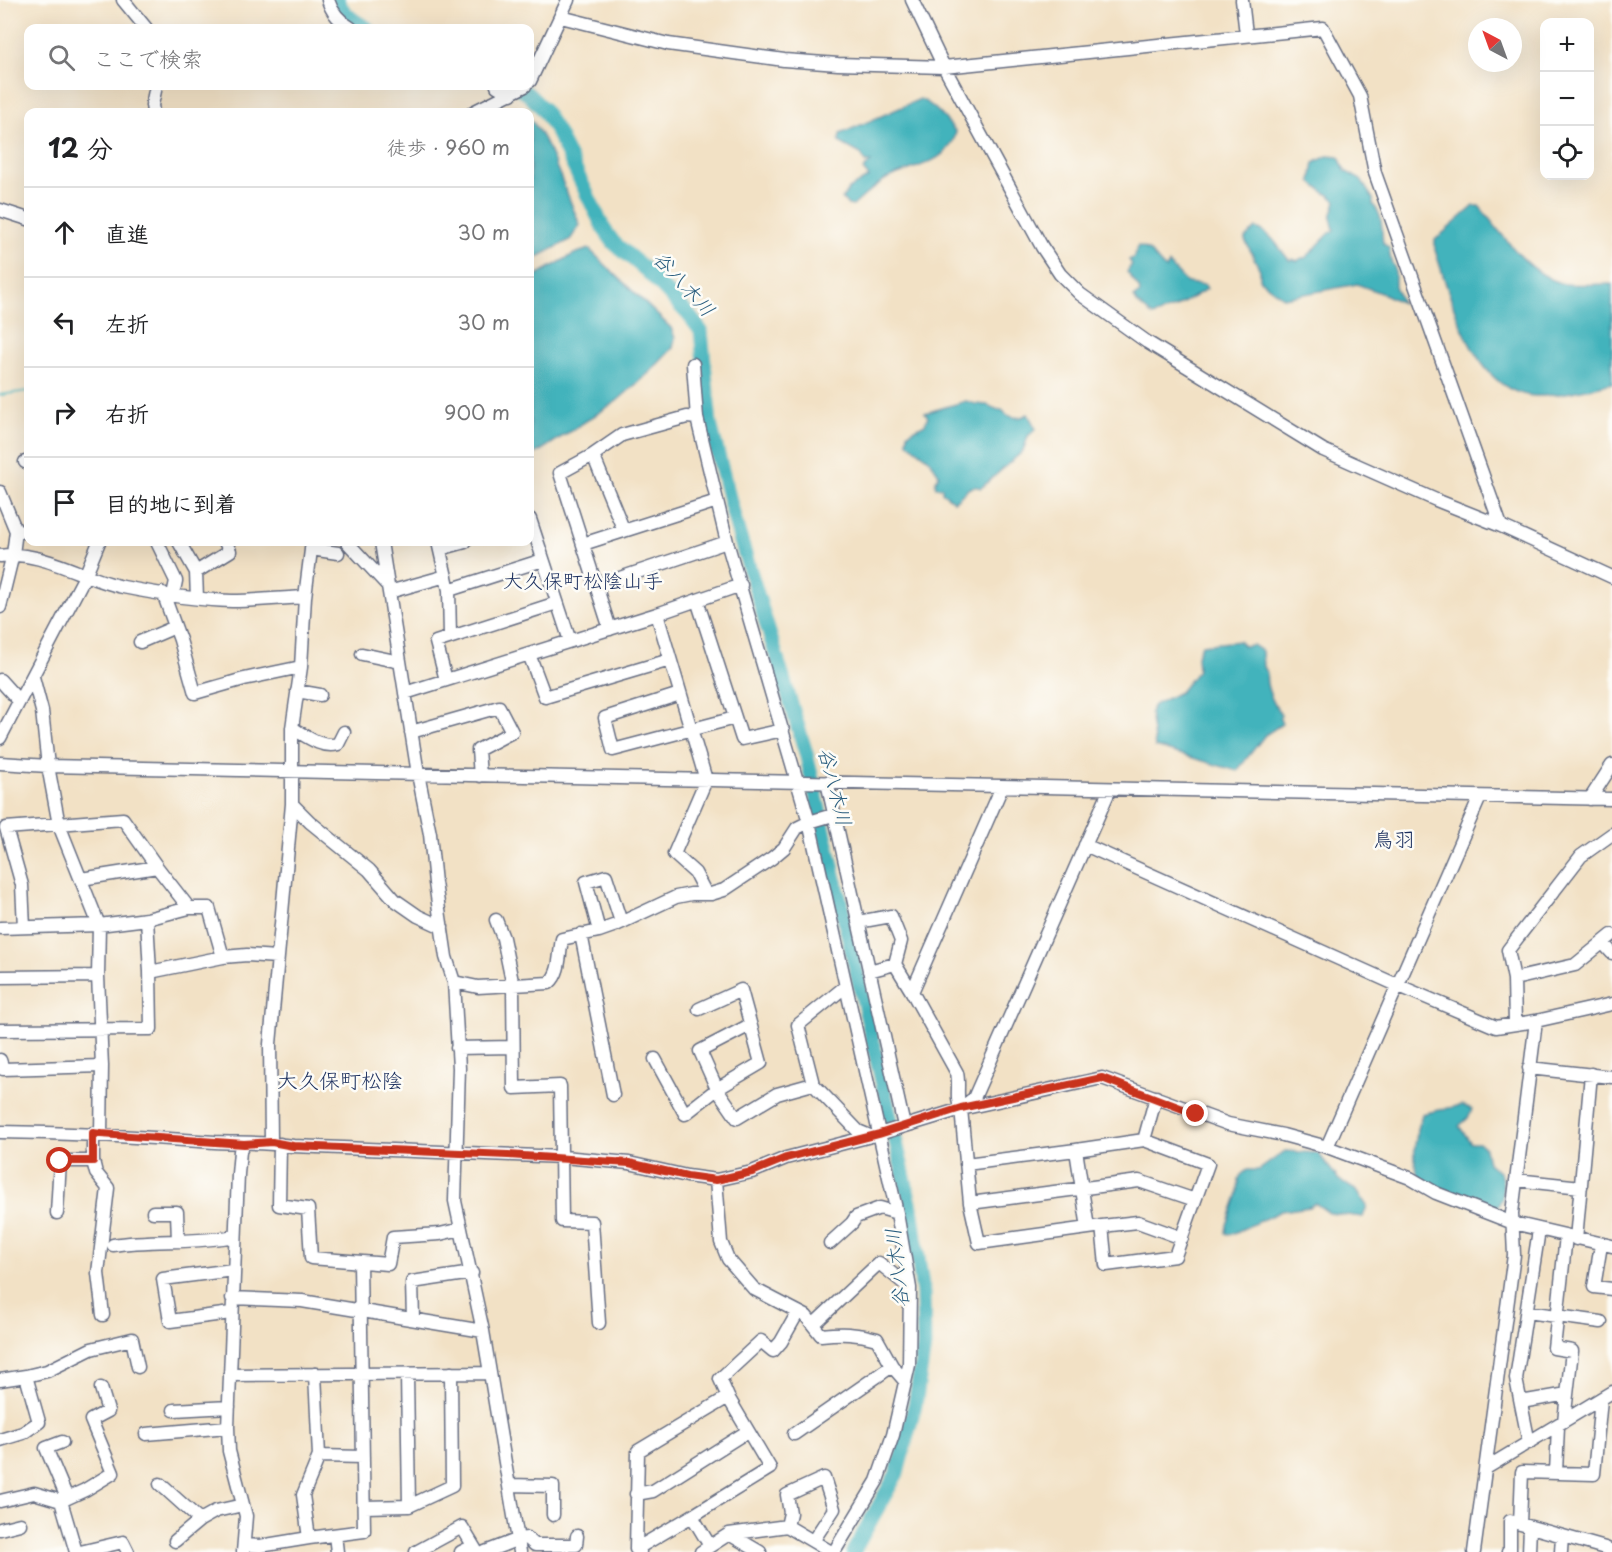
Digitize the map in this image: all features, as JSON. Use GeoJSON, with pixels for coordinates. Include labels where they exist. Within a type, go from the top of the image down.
{"type":"FeatureCollection","features":[{"type":"Feature","properties":{"kind":"street"},"geometry":{"type":"LineString","coordinates":[[123,0],[143,24]]}},
{"type":"Feature","properties":{"kind":"street"},"geometry":{"type":"LineString","coordinates":[[328,0],[331,10],[344,24]]}},
{"type":"Feature","properties":{"kind":"street"},"geometry":{"type":"LineString","coordinates":[[534,73],[568,0]]}},
{"type":"Feature","properties":{"kind":"street"},"geometry":{"type":"LineString","coordinates":[[912,0],[944,67],[1042,247],[1060,274],[1080,294],[1147,342],[1323,450],[1501,526],[1612,577]]}},
{"type":"Feature","properties":{"kind":"street"},"geometry":{"type":"LineString","coordinates":[[1242,0],[1246,34]]}},
{"type":"Feature","properties":{"kind":"street"},"geometry":{"type":"LineString","coordinates":[[561,17],[633,36],[703,50],[816,63],[944,67],[1246,34],[1323,28],[1360,96],[1375,173],[1501,526]]}},
{"type":"Feature","properties":{"kind":"street"},"geometry":{"type":"LineString","coordinates":[[152,108],[155,90]]}},
{"type":"Feature","properties":{"kind":"street"},"geometry":{"type":"LineString","coordinates":[[506,90],[511,94]]}},
{"type":"Feature","properties":{"kind":"street"},"geometry":{"type":"LineString","coordinates":[[481,108],[518,90]]}},
{"type":"Feature","properties":{"kind":"street"},"geometry":{"type":"LineString","coordinates":[[0,210],[24,218]]}},
{"type":"Feature","properties":{"kind":"street"},"geometry":{"type":"LineString","coordinates":[[692,1516],[706,1549],[729,1534],[787,1526],[833,1552],[877,1481],[893,1435],[909,1365],[910,1288],[897,1214],[874,1135],[846,986],[809,822],[727,542],[697,418],[693,364]]}},
{"type":"Feature","properties":{"kind":"street"},"geometry":{"type":"LineString","coordinates":[[610,629],[560,472],[593,455],[622,435],[687,417],[697,418]]}},
{"type":"Feature","properties":{"kind":"street"},"geometry":{"type":"LineString","coordinates":[[593,455],[624,531]]}},
{"type":"Feature","properties":{"kind":"street"},"geometry":{"type":"LineString","coordinates":[[0,492],[22,532],[13,554],[0,607]]}},
{"type":"Feature","properties":{"kind":"street"},"geometry":{"type":"LineString","coordinates":[[583,544],[717,501]]}},
{"type":"Feature","properties":{"kind":"street"},"geometry":{"type":"LineString","coordinates":[[534,532],[570,641]]}},
{"type":"Feature","properties":{"kind":"street"},"geometry":{"type":"LineString","coordinates":[[596,586],[727,542]]}},
{"type":"Feature","properties":{"kind":"street"},"geometry":{"type":"LineString","coordinates":[[0,738],[33,677],[97,546]]}},
{"type":"Feature","properties":{"kind":"street"},"geometry":{"type":"LineString","coordinates":[[160,546],[176,581],[168,594],[175,627],[195,693],[301,668]]}},
{"type":"Feature","properties":{"kind":"street"},"geometry":{"type":"LineString","coordinates":[[181,546],[196,572],[197,598]]}},
{"type":"Feature","properties":{"kind":"street"},"geometry":{"type":"LineString","coordinates":[[196,572],[230,551],[227,546]]}},
{"type":"Feature","properties":{"kind":"street"},"geometry":{"type":"LineString","coordinates":[[312,546],[305,597],[301,668],[292,728],[292,804],[270,1044],[279,1205],[308,1209],[311,1258],[388,1264],[393,1237],[440,1234],[461,1229]]}},
{"type":"Feature","properties":{"kind":"street"},"geometry":{"type":"LineString","coordinates":[[315,546],[338,553]]}},
{"type":"Feature","properties":{"kind":"street"},"geometry":{"type":"LineString","coordinates":[[350,546],[389,590]]}},
{"type":"Feature","properties":{"kind":"street"},"geometry":{"type":"LineString","coordinates":[[382,546],[418,774],[430,834],[442,927],[454,982],[459,1068],[455,1201],[483,1331],[519,1546]]}},
{"type":"Feature","properties":{"kind":"street"},"geometry":{"type":"LineString","coordinates":[[439,546],[449,590],[450,636]]}},
{"type":"Feature","properties":{"kind":"street"},"geometry":{"type":"LineString","coordinates":[[0,556],[13,554],[30,556],[122,587],[197,598],[233,601],[305,597]]}},
{"type":"Feature","properties":{"kind":"street"},"geometry":{"type":"LineString","coordinates":[[449,590],[543,560]]}},
{"type":"Feature","properties":{"kind":"street"},"geometry":{"type":"LineString","coordinates":[[389,590],[446,576]]}},
{"type":"Feature","properties":{"kind":"street"},"geometry":{"type":"LineString","coordinates":[[405,693],[657,614],[741,585]]}},
{"type":"Feature","properties":{"kind":"street"},"geometry":{"type":"LineString","coordinates":[[697,600],[742,739],[783,730]]}},
{"type":"Feature","properties":{"kind":"street"},"geometry":{"type":"LineString","coordinates":[[446,680],[436,642],[557,603]]}},
{"type":"Feature","properties":{"kind":"street"},"geometry":{"type":"LineString","coordinates":[[657,614],[706,780],[674,854],[695,873],[706,894]]}},
{"type":"Feature","properties":{"kind":"street"},"geometry":{"type":"LineString","coordinates":[[140,642],[175,627]]}},
{"type":"Feature","properties":{"kind":"street"},"geometry":{"type":"LineString","coordinates":[[362,654],[400,662]]}},
{"type":"Feature","properties":{"kind":"street"},"geometry":{"type":"LineString","coordinates":[[529,654],[544,697],[670,660]]}},
{"type":"Feature","properties":{"kind":"street"},"geometry":{"type":"LineString","coordinates":[[33,677],[42,711],[48,766],[59,825],[99,925],[98,976],[102,1066],[93,1161],[96,1173],[108,1188],[98,1273],[103,1316]]}},
{"type":"Feature","properties":{"kind":"street"},"geometry":{"type":"LineString","coordinates":[[0,680],[19,701]]}},
{"type":"Feature","properties":{"kind":"street"},"geometry":{"type":"LineString","coordinates":[[297,691],[320,695]]}},
{"type":"Feature","properties":{"kind":"street"},"geometry":{"type":"LineString","coordinates":[[680,694],[605,718],[613,750],[735,718]]}},
{"type":"Feature","properties":{"kind":"street"},"geometry":{"type":"LineString","coordinates":[[411,732],[499,707],[512,732],[478,750],[480,776]]}},
{"type":"Feature","properties":{"kind":"street"},"geometry":{"type":"LineString","coordinates":[[292,728],[321,744],[335,746],[344,732]]}},
{"type":"Feature","properties":{"kind":"street"},"geometry":{"type":"LineString","coordinates":[[0,763],[480,776],[1612,799]]}},
{"type":"Feature","properties":{"kind":"street"},"geometry":{"type":"LineString","coordinates":[[1590,799],[1612,765]]}},
{"type":"Feature","properties":{"kind":"street"},"geometry":{"type":"LineString","coordinates":[[827,782],[904,1126]]}},
{"type":"Feature","properties":{"kind":"street"},"geometry":{"type":"LineString","coordinates":[[912,992],[1002,787]]}},
{"type":"Feature","properties":{"kind":"street"},"geometry":{"type":"LineString","coordinates":[[961,1108],[974,1098],[1110,789]]}},
{"type":"Feature","properties":{"kind":"street"},"geometry":{"type":"LineString","coordinates":[[1327,1147],[1480,797]]}},
{"type":"Feature","properties":{"kind":"street"},"geometry":{"type":"LineString","coordinates":[[292,804],[310,822],[369,870],[395,900],[418,916],[442,927]]}},
{"type":"Feature","properties":{"kind":"street"},"geometry":{"type":"LineString","coordinates":[[454,982],[478,987],[549,983],[557,972],[562,939],[599,931],[676,897],[724,890],[784,848],[797,828],[833,814]]}},
{"type":"Feature","properties":{"kind":"street"},"geometry":{"type":"LineString","coordinates":[[24,927],[22,885],[6,828],[123,819],[189,909]]}},
{"type":"Feature","properties":{"kind":"street"},"geometry":{"type":"LineString","coordinates":[[1515,1024],[1514,979],[1508,950],[1581,856],[1612,834]]}},
{"type":"Feature","properties":{"kind":"street"},"geometry":{"type":"LineString","coordinates":[[1085,845],[1496,1027],[1536,1021],[1612,1004]]}},
{"type":"Feature","properties":{"kind":"street"},"geometry":{"type":"LineString","coordinates":[[81,879],[157,867]]}},
{"type":"Feature","properties":{"kind":"street"},"geometry":{"type":"LineString","coordinates":[[599,931],[586,882],[606,876],[621,922]]}},
{"type":"Feature","properties":{"kind":"street"},"geometry":{"type":"LineString","coordinates":[[0,928],[99,925],[147,919],[189,909],[208,908],[223,957]]}},
{"type":"Feature","properties":{"kind":"street"},"geometry":{"type":"LineString","coordinates":[[858,922],[891,916],[901,941],[895,964],[957,1073],[959,1082],[957,1103],[961,1108],[970,1203],[979,1243],[1138,1222],[1182,1238]]}},
{"type":"Feature","properties":{"kind":"street"},"geometry":{"type":"LineString","coordinates":[[0,1030],[151,1029],[147,919]]}},
{"type":"Feature","properties":{"kind":"street"},"geometry":{"type":"LineString","coordinates":[[496,920],[503,938],[513,986],[514,1088],[560,1086],[563,1157],[562,1221],[592,1222],[598,1323]]}},
{"type":"Feature","properties":{"kind":"street"},"geometry":{"type":"LineString","coordinates":[[581,934],[613,1095]]}},
{"type":"Feature","properties":{"kind":"street"},"geometry":{"type":"LineString","coordinates":[[1514,979],[1575,965],[1608,939],[1612,953]]}},
{"type":"Feature","properties":{"kind":"street"},"geometry":{"type":"LineString","coordinates":[[150,972],[247,954],[277,957]]}},
{"type":"Feature","properties":{"kind":"street"},"geometry":{"type":"LineString","coordinates":[[869,971],[895,964]]}},
{"type":"Feature","properties":{"kind":"street"},"geometry":{"type":"LineString","coordinates":[[0,977],[98,976]]}},
{"type":"Feature","properties":{"kind":"street"},"geometry":{"type":"LineString","coordinates":[[846,986],[798,1025],[813,1084],[858,1131],[874,1135]]}},
{"type":"Feature","properties":{"kind":"street"},"geometry":{"type":"LineString","coordinates":[[655,1059],[685,1114],[717,1089],[761,1063],[741,990],[699,1009]]}},
{"type":"Feature","properties":{"kind":"street"},"geometry":{"type":"LineString","coordinates":[[1474,1552],[1514,1255],[1512,1213],[1536,1021]]}},
{"type":"Feature","properties":{"kind":"street"},"geometry":{"type":"LineString","coordinates":[[750,1025],[700,1051],[717,1089],[737,1118],[777,1094],[813,1084]]}},
{"type":"Feature","properties":{"kind":"street"},"geometry":{"type":"LineString","coordinates":[[458,1048],[513,1047]]}},
{"type":"Feature","properties":{"kind":"street"},"geometry":{"type":"LineString","coordinates":[[0,1060],[3,1069],[102,1066]]}},
{"type":"Feature","properties":{"kind":"street"},"geometry":{"type":"LineString","coordinates":[[1529,1068],[1612,1077]]}},
{"type":"Feature","properties":{"kind":"street"},"geometry":{"type":"LineString","coordinates":[[1556,1473],[1572,1351],[1554,1348],[1557,1316],[1581,1187],[1591,1074]]}},
{"type":"Feature","properties":{"kind":"street"},"geometry":{"type":"LineString","coordinates":[[0,1132],[97,1133],[244,1144],[276,1143],[563,1157],[629,1163],[716,1180],[752,1172],[786,1158],[874,1135],[961,1108],[1102,1078],[1228,1124],[1327,1147],[1410,1178],[1436,1193],[1513,1223],[1606,1246],[1594,1287],[1612,1289]]}},
{"type":"Feature","properties":{"kind":"street"},"geometry":{"type":"LineString","coordinates":[[1144,1140],[1156,1097]]}},
{"type":"Feature","properties":{"kind":"street"},"geometry":{"type":"LineString","coordinates":[[966,1164],[1144,1140],[1208,1164],[1176,1256],[1106,1265],[1102,1226]]}},
{"type":"Feature","properties":{"kind":"street"},"geometry":{"type":"LineString","coordinates":[[244,1144],[240,1151],[233,1270],[228,1427],[229,1451],[246,1516],[244,1549],[260,1546],[287,1547],[309,1538],[364,1531],[360,1262]]}},
{"type":"Feature","properties":{"kind":"street"},"geometry":{"type":"LineString","coordinates":[[1076,1150],[1088,1228]]}},
{"type":"Feature","properties":{"kind":"street"},"geometry":{"type":"LineString","coordinates":[[57,1213],[60,1161],[93,1161]]}},
{"type":"Feature","properties":{"kind":"street"},"geometry":{"type":"LineString","coordinates":[[716,1180],[721,1242],[728,1260],[754,1289],[806,1316],[821,1335],[845,1332],[863,1334],[877,1339],[892,1366],[906,1381]]}},
{"type":"Feature","properties":{"kind":"street"},"geometry":{"type":"LineString","coordinates":[[1516,1180],[1581,1187]]}},
{"type":"Feature","properties":{"kind":"street"},"geometry":{"type":"LineString","coordinates":[[970,1203],[1139,1181],[1195,1200]]}},
{"type":"Feature","properties":{"kind":"street"},"geometry":{"type":"LineString","coordinates":[[830,1243],[856,1217],[880,1208],[897,1214]]}},
{"type":"Feature","properties":{"kind":"street"},"geometry":{"type":"LineString","coordinates":[[153,1212],[177,1212],[178,1241]]}},
{"type":"Feature","properties":{"kind":"street"},"geometry":{"type":"LineString","coordinates":[[1529,1443],[1516,1379],[1539,1230]]}},
{"type":"Feature","properties":{"kind":"street"},"geometry":{"type":"LineString","coordinates":[[113,1245],[137,1241],[209,1242],[235,1236]]}},
{"type":"Feature","properties":{"kind":"street"},"geometry":{"type":"LineString","coordinates":[[813,1325],[879,1263],[910,1288]]}},
{"type":"Feature","properties":{"kind":"street"},"geometry":{"type":"LineString","coordinates":[[231,1313],[170,1321],[163,1280],[233,1270]]}},
{"type":"Feature","properties":{"kind":"street"},"geometry":{"type":"LineString","coordinates":[[412,1319],[412,1282],[471,1273]]}},
{"type":"Feature","properties":{"kind":"street"},"geometry":{"type":"LineString","coordinates":[[232,1298],[302,1301],[483,1331]]}},
{"type":"Feature","properties":{"kind":"street"},"geometry":{"type":"LineString","coordinates":[[638,1551],[770,1468],[728,1397],[720,1379],[761,1341],[773,1351],[781,1342],[798,1312]]}},
{"type":"Feature","properties":{"kind":"street"},"geometry":{"type":"LineString","coordinates":[[1527,1312],[1601,1322]]}},
{"type":"Feature","properties":{"kind":"street"},"geometry":{"type":"LineString","coordinates":[[0,1380],[47,1371],[91,1349],[132,1339],[138,1367]]}},
{"type":"Feature","properties":{"kind":"street"},"geometry":{"type":"LineString","coordinates":[[794,1434],[892,1366]]}},
{"type":"Feature","properties":{"kind":"street"},"geometry":{"type":"LineString","coordinates":[[364,1507],[409,1506],[452,1486],[451,1373]]}},
{"type":"Feature","properties":{"kind":"street"},"geometry":{"type":"LineString","coordinates":[[230,1375],[490,1373]]}},
{"type":"Feature","properties":{"kind":"street"},"geometry":{"type":"LineString","coordinates":[[309,1538],[303,1494],[319,1456],[315,1374]]}},
{"type":"Feature","properties":{"kind":"street"},"geometry":{"type":"LineString","coordinates":[[407,1374],[409,1506]]}},
{"type":"Feature","properties":{"kind":"street"},"geometry":{"type":"LineString","coordinates":[[0,1440],[22,1433],[39,1422],[26,1376]]}},
{"type":"Feature","properties":{"kind":"street"},"geometry":{"type":"LineString","coordinates":[[0,1501],[34,1493],[64,1499],[86,1490],[113,1473],[91,1420],[108,1411],[101,1388]]}},
{"type":"Feature","properties":{"kind":"street"},"geometry":{"type":"LineString","coordinates":[[1485,1468],[1612,1392]]}},
{"type":"Feature","properties":{"kind":"street"},"geometry":{"type":"LineString","coordinates":[[1521,1402],[1567,1394]]}},
{"type":"Feature","properties":{"kind":"street"},"geometry":{"type":"LineString","coordinates":[[638,1551],[636,1494],[638,1451],[728,1397]]}},
{"type":"Feature","properties":{"kind":"street"},"geometry":{"type":"LineString","coordinates":[[1529,1552],[1522,1472],[1594,1474],[1601,1399]]}},
{"type":"Feature","properties":{"kind":"street"},"geometry":{"type":"LineString","coordinates":[[174,1410],[229,1407]]}},
{"type":"Feature","properties":{"kind":"street"},"geometry":{"type":"LineString","coordinates":[[146,1434],[228,1427]]}},
{"type":"Feature","properties":{"kind":"street"},"geometry":{"type":"LineString","coordinates":[[636,1494],[653,1491],[748,1431]]}},
{"type":"Feature","properties":{"kind":"street"},"geometry":{"type":"LineString","coordinates":[[62,1442],[46,1448],[64,1499],[78,1552],[123,1542],[128,1552]]}},
{"type":"Feature","properties":{"kind":"street"},"geometry":{"type":"LineString","coordinates":[[319,1456],[363,1456]]}},
{"type":"Feature","properties":{"kind":"street"},"geometry":{"type":"LineString","coordinates":[[787,1526],[790,1513],[787,1495],[824,1478],[834,1509],[813,1541]]}},
{"type":"Feature","properties":{"kind":"street"},"geometry":{"type":"LineString","coordinates":[[160,1484],[200,1521]]}},
{"type":"Feature","properties":{"kind":"street"},"geometry":{"type":"LineString","coordinates":[[509,1485],[553,1486],[553,1515]]}},
{"type":"Feature","properties":{"kind":"street"},"geometry":{"type":"LineString","coordinates":[[175,1541],[216,1511],[243,1505]]}},
{"type":"Feature","properties":{"kind":"street"},"geometry":{"type":"LineString","coordinates":[[1508,1552],[1510,1551],[1510,1521],[1562,1536],[1585,1547],[1612,1551]]}},
{"type":"Feature","properties":{"kind":"street"},"geometry":{"type":"LineString","coordinates":[[0,1529],[20,1524]]}},
{"type":"Feature","properties":{"kind":"street"},"geometry":{"type":"LineString","coordinates":[[417,1552],[462,1527],[475,1549],[461,1552]]}},
{"type":"Feature","properties":{"kind":"street"},"geometry":{"type":"LineString","coordinates":[[729,1534],[752,1550]]}},
{"type":"Feature","properties":{"kind":"street"},"geometry":{"type":"LineString","coordinates":[[335,1535],[337,1552]]}},
{"type":"Feature","properties":{"kind":"street"},"geometry":{"type":"LineString","coordinates":[[485,1552],[519,1546],[527,1538],[535,1545],[576,1545],[577,1536]]}},
{"type":"Feature","properties":{"kind":"street"},"geometry":{"type":"LineString","coordinates":[[1561,1552],[1562,1536]]}},
{"type":"Feature","properties":{"kind":"water"},"geometry":{"type":"Polygon","coordinates":[[[920,99],[935,109],[956,132],[952,143],[937,158],[886,179],[853,206],[848,205],[842,198],[849,189],[869,177],[863,170],[871,162],[865,162],[861,154],[839,142],[840,134],[920,99]]]}},
{"type":"Feature","properties":{"kind":"water"},"geometry":{"type":"Polygon","coordinates":[[[534,124],[551,154],[580,225],[570,240],[534,259],[534,124]]]}},
{"type":"Feature","properties":{"kind":"water"},"geometry":{"type":"Polygon","coordinates":[[[1327,156],[1339,157],[1345,171],[1361,180],[1373,199],[1373,205],[1379,213],[1383,243],[1389,248],[1395,269],[1395,286],[1402,303],[1357,284],[1284,298],[1260,280],[1260,270],[1245,240],[1256,228],[1271,237],[1290,261],[1305,258],[1334,230],[1331,217],[1336,201],[1311,181],[1314,163],[1327,156]]]}},
{"type":"Feature","properties":{"kind":"water"},"geometry":{"type":"Polygon","coordinates":[[[1474,206],[1479,206],[1525,260],[1547,277],[1565,284],[1612,284],[1612,383],[1563,394],[1535,396],[1514,391],[1495,379],[1480,361],[1457,316],[1435,250],[1435,240],[1474,206]]]}},
{"type":"Feature","properties":{"kind":"water"},"geometry":{"type":"Polygon","coordinates":[[[1138,246],[1150,252],[1166,269],[1169,264],[1187,283],[1205,285],[1207,289],[1176,307],[1153,316],[1137,303],[1134,297],[1140,293],[1139,288],[1127,272],[1132,264],[1129,260],[1133,258],[1138,246]]]}},
{"type":"Feature","properties":{"kind":"water"},"geometry":{"type":"Polygon","coordinates":[[[589,249],[671,328],[675,338],[673,348],[617,401],[534,454],[534,277],[574,254],[589,249]]]}},
{"type":"Feature","properties":{"kind":"water"},"geometry":{"type":"Polygon","coordinates":[[[966,401],[1002,410],[1014,418],[1028,414],[1036,429],[1028,436],[1023,451],[981,488],[969,488],[954,501],[942,492],[942,487],[936,487],[935,483],[939,474],[929,459],[907,442],[908,433],[925,424],[928,417],[925,413],[966,401]]]}},
{"type":"Feature","properties":{"kind":"water"},"geometry":{"type":"Polygon","coordinates":[[[1239,641],[1244,646],[1253,645],[1262,651],[1268,690],[1281,715],[1282,724],[1265,735],[1237,771],[1155,747],[1150,712],[1154,705],[1180,692],[1198,670],[1197,656],[1202,645],[1239,641]]]}},
{"type":"Feature","properties":{"kind":"water"},"geometry":{"type":"Polygon","coordinates":[[[1462,1105],[1472,1109],[1468,1118],[1459,1126],[1471,1143],[1479,1143],[1485,1148],[1488,1163],[1500,1173],[1503,1183],[1502,1199],[1495,1210],[1443,1192],[1418,1176],[1415,1152],[1422,1114],[1462,1105]]]}},
{"type":"Feature","properties":{"kind":"water"},"geometry":{"type":"Polygon","coordinates":[[[1285,1151],[1318,1153],[1339,1180],[1357,1191],[1367,1206],[1363,1217],[1329,1213],[1315,1203],[1309,1207],[1281,1211],[1230,1235],[1226,1233],[1241,1175],[1247,1170],[1259,1170],[1285,1151]]]}},
{"type":"Feature","properties":{"kind":"waterway","name":"谷八木川"},"geometry":{"type":"LineString","coordinates":[[337,0],[349,17],[359,24]]}},
{"type":"Feature","properties":{"kind":"waterway","name":"谷八木川"},"geometry":{"type":"LineString","coordinates":[[522,90],[542,108],[556,130],[604,229],[614,243],[647,271],[701,331],[710,424],[737,528],[806,753],[911,1207],[923,1293],[924,1346],[915,1405],[897,1473],[853,1552]]}},
{"type":"Feature","properties":{"kind":"waterway"},"geometry":{"type":"LineString","coordinates":[[0,395],[24,392]]}},
{"type":"Feature","properties":{"kind":"district","name":"大久保町松陰山手"},"geometry":{"type":"Point","coordinates":[583,581]}},
{"type":"Feature","properties":{"kind":"district","name":"鳥羽"},"geometry":{"type":"Point","coordinates":[1394,840]}},
{"type":"Feature","properties":{"kind":"district","name":"大久保町松陰"},"geometry":{"type":"Point","coordinates":[340,1081]}},
{"type":"Feature","properties":{"kind":"route"},"geometry":{"type":"LineString","coordinates":[[60,1161],[93,1161],[93,1133],[244,1144],[272,1142],[293,1146],[563,1157],[629,1163],[716,1180],[752,1172],[786,1158],[879,1134],[961,1108],[1102,1078],[1196,1114]]}}]}
